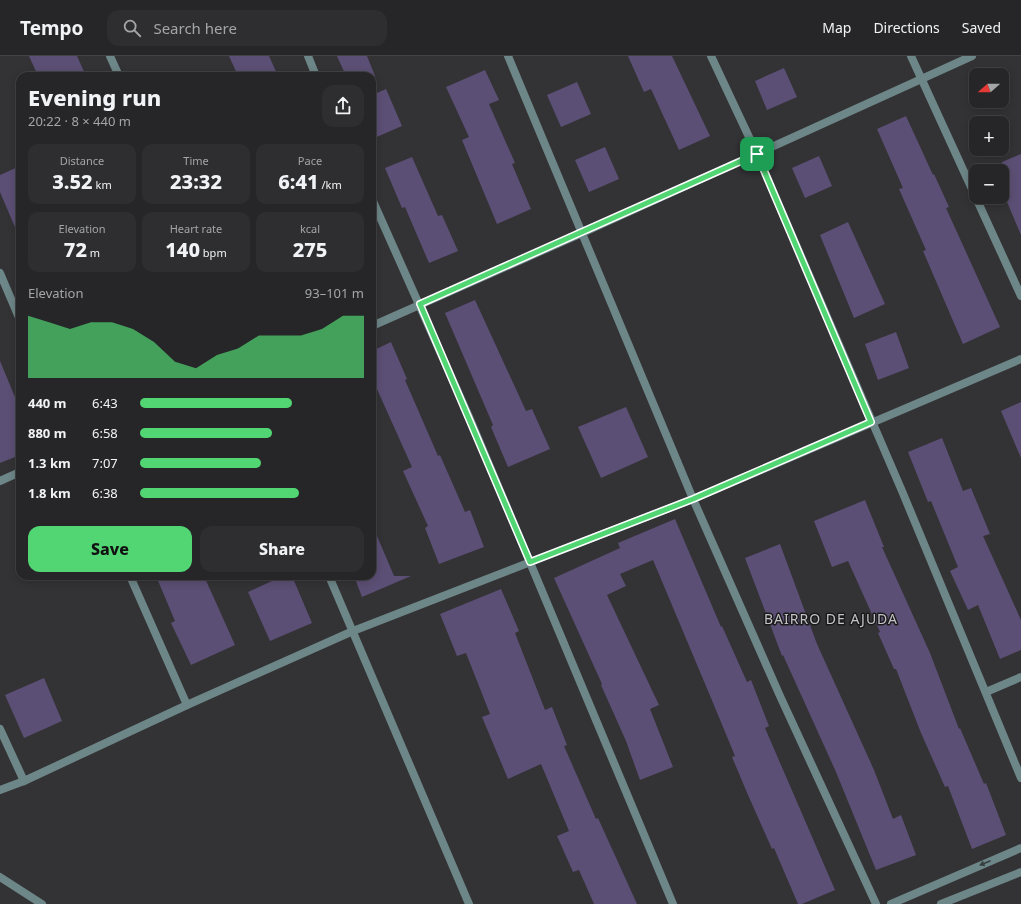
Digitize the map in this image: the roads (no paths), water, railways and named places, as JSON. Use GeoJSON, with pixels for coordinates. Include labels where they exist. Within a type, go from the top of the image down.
{"type":"FeatureCollection","features":[{"type":"Feature","properties":{"kind":"street"},"geometry":{"type":"LineString","coordinates":[[110,56],[117,72]]}},
{"type":"Feature","properties":{"kind":"street"},"geometry":{"type":"LineString","coordinates":[[308,56],[314,72]]}},
{"type":"Feature","properties":{"kind":"street"},"geometry":{"type":"LineString","coordinates":[[508,56],[693,499],[777,689],[876,904]]}},
{"type":"Feature","properties":{"kind":"street"},"geometry":{"type":"LineString","coordinates":[[711,56],[757,154],[986,692],[1021,778]]}},
{"type":"Feature","properties":{"kind":"street"},"geometry":{"type":"LineString","coordinates":[[910,56],[1021,296]]}},
{"type":"Feature","properties":{"kind":"street"},"geometry":{"type":"LineString","coordinates":[[376,324],[582,233],[920,78],[972,56]]}},
{"type":"Feature","properties":{"kind":"street"},"geometry":{"type":"LineString","coordinates":[[376,208],[420,304],[673,904]]}},
{"type":"Feature","properties":{"kind":"street"},"geometry":{"type":"LineString","coordinates":[[0,273],[16,311]]}},
{"type":"Feature","properties":{"kind":"street"},"geometry":{"type":"LineString","coordinates":[[0,790],[24,781],[187,705],[353,631],[693,499],[1021,359]]}},
{"type":"Feature","properties":{"kind":"street"},"geometry":{"type":"LineString","coordinates":[[0,481],[16,474]]}},
{"type":"Feature","properties":{"kind":"street"},"geometry":{"type":"LineString","coordinates":[[132,580],[187,705]]}},
{"type":"Feature","properties":{"kind":"street"},"geometry":{"type":"LineString","coordinates":[[331,580],[470,904]]}},
{"type":"Feature","properties":{"kind":"street"},"geometry":{"type":"LineString","coordinates":[[986,692],[1021,677]]}},
{"type":"Feature","properties":{"kind":"street"},"geometry":{"type":"LineString","coordinates":[[0,729],[24,781]]}},
{"type":"Feature","properties":{"kind":"street"},"geometry":{"type":"LineString","coordinates":[[892,904],[1021,848]]}},
{"type":"Feature","properties":{"kind":"street"},"geometry":{"type":"LineString","coordinates":[[941,904],[1021,872]]}},
{"type":"Feature","properties":{"kind":"street"},"geometry":{"type":"LineString","coordinates":[[0,877],[42,904]]}},
{"type":"Feature","properties":{"kind":"district","name":"BAIRRO DE AJUDA"},"geometry":{"type":"Point","coordinates":[831,619]}}]}
